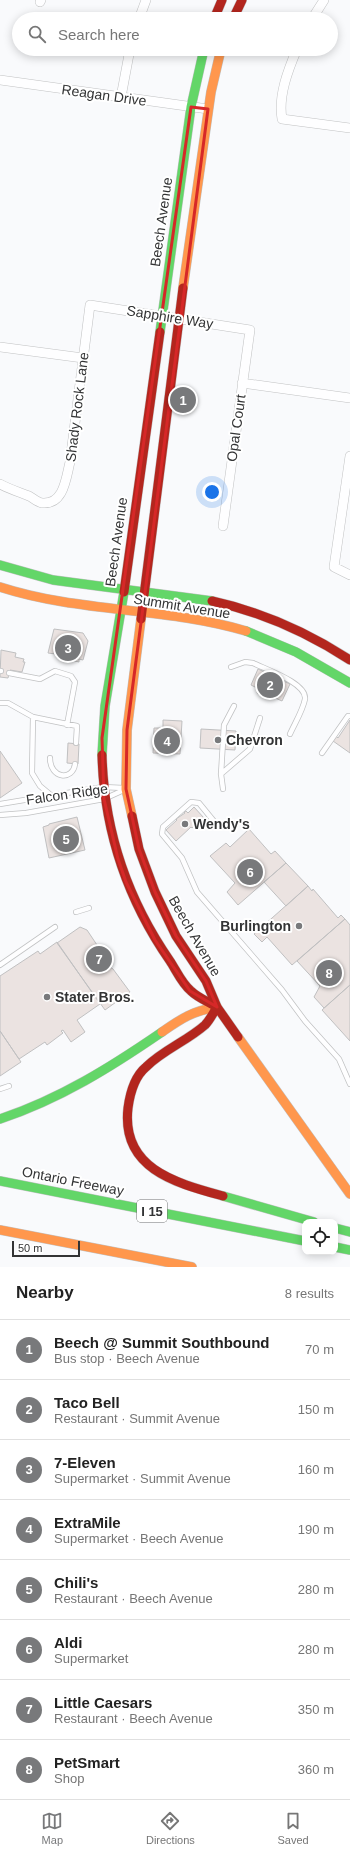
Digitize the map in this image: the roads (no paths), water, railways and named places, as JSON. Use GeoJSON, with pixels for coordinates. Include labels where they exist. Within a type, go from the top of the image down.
{"type":"FeatureCollection","features":[{"type":"Feature","properties":{"kind":"main road"},"geometry":{"type":"LineString","coordinates":[[217,12],[222,0]]}},
{"type":"Feature","properties":{"kind":"main road"},"geometry":{"type":"LineString","coordinates":[[236,12],[242,0]]}},
{"type":"Feature","properties":{"kind":"main road","name":"Beech Avenue"},"geometry":{"type":"LineString","coordinates":[[202,56],[191,107],[124,589],[105,706],[102,738],[104,799],[118,859],[126,882],[140,914],[155,940],[190,991],[217,1007]]}},
{"type":"Feature","properties":{"kind":"main road","name":"Beech Avenue"},"geometry":{"type":"LineString","coordinates":[[219,56],[208,109],[142,612],[127,730],[126,789],[139,849],[155,892],[176,936],[206,980],[217,1007],[350,1194]]}},
{"type":"Feature","properties":{"kind":"main road","name":"Summit Avenue"},"geometry":{"type":"LineString","coordinates":[[0,564],[34,575],[61,581],[212,602],[247,610],[292,627],[327,644],[350,660]]}},
{"type":"Feature","properties":{"kind":"main road","name":"Summit Avenue"},"geometry":{"type":"LineString","coordinates":[[0,587],[49,601],[202,621],[239,630],[298,652],[326,667],[350,683]]}},
{"type":"Feature","properties":{"kind":"main road"},"geometry":{"type":"LineString","coordinates":[[0,1119],[16,1115],[52,1100],[87,1080],[185,1016],[199,1010],[217,1007]]}},
{"type":"Feature","properties":{"kind":"main road"},"geometry":{"type":"LineString","coordinates":[[217,1007],[206,1024],[145,1067],[135,1082],[130,1094],[127,1120],[128,1132],[136,1150],[147,1164],[167,1178],[188,1186],[304,1219]]}},
{"type":"Feature","properties":{"kind":"main road","name":"Ontario Freeway"},"geometry":{"type":"LineString","coordinates":[[0,1181],[302,1240]]}},
{"type":"Feature","properties":{"kind":"main road"},"geometry":{"type":"LineString","coordinates":[[338,1229],[350,1232]]}},
{"type":"Feature","properties":{"kind":"main road"},"geometry":{"type":"LineString","coordinates":[[0,1230],[192,1267]]}},
{"type":"Feature","properties":{"kind":"main road"},"geometry":{"type":"LineString","coordinates":[[338,1248],[350,1250]]}},
{"type":"Feature","properties":{"kind":"street"},"geometry":{"type":"LineString","coordinates":[[142,12],[146,0]]}},
{"type":"Feature","properties":{"kind":"street"},"geometry":{"type":"LineString","coordinates":[[316,12],[324,0]]}},
{"type":"Feature","properties":{"kind":"street"},"geometry":{"type":"LineString","coordinates":[[121,97],[129,56]]}},
{"type":"Feature","properties":{"kind":"street"},"geometry":{"type":"LineString","coordinates":[[294,56],[287,77],[281,104],[282,119],[350,128]]}},
{"type":"Feature","properties":{"kind":"street","name":"Reagan Drive"},"geometry":{"type":"LineString","coordinates":[[0,80],[208,109]]}},
{"type":"Feature","properties":{"kind":"street","name":"Sapphire Way"},"geometry":{"type":"LineString","coordinates":[[90,305],[162,315],[250,330]]}},
{"type":"Feature","properties":{"kind":"street","name":"Shady Rock Lane"},"geometry":{"type":"LineString","coordinates":[[0,484],[30,496],[40,503],[51,503],[59,497],[64,486],[70,462],[90,305]]}},
{"type":"Feature","properties":{"kind":"street","name":"Opal Court"},"geometry":{"type":"LineString","coordinates":[[222,526],[250,330]]}},
{"type":"Feature","properties":{"kind":"street"},"geometry":{"type":"LineString","coordinates":[[0,347],[83,358]]}},
{"type":"Feature","properties":{"kind":"street"},"geometry":{"type":"LineString","coordinates":[[242,383],[350,398]]}},
{"type":"Feature","properties":{"kind":"street"},"geometry":{"type":"LineString","coordinates":[[350,456],[334,568],[350,575]]}},
{"type":"Feature","properties":{"kind":"lane"},"geometry":{"type":"LineString","coordinates":[[231,667],[246,662],[253,663],[295,683],[303,689],[305,698],[290,734]]}},
{"type":"Feature","properties":{"kind":"lane"},"geometry":{"type":"LineString","coordinates":[[9,673],[40,679],[55,671],[71,676],[75,682],[68,725]]}},
{"type":"Feature","properties":{"kind":"lane"},"geometry":{"type":"LineString","coordinates":[[0,703],[8,703],[33,717],[77,726],[76,743]]}},
{"type":"Feature","properties":{"kind":"lane"},"geometry":{"type":"LineString","coordinates":[[224,790],[221,774],[224,725],[234,706]]}},
{"type":"Feature","properties":{"kind":"lane"},"geometry":{"type":"LineString","coordinates":[[322,753],[348,716],[350,716]]}},
{"type":"Feature","properties":{"kind":"lane"},"geometry":{"type":"LineString","coordinates":[[33,717],[32,773],[40,786],[52,796]]}},
{"type":"Feature","properties":{"kind":"lane"},"geometry":{"type":"LineString","coordinates":[[221,774],[250,749],[260,718]]}},
{"type":"Feature","properties":{"kind":"lane"},"geometry":{"type":"LineString","coordinates":[[50,758],[50,766],[53,771],[60,775],[71,773],[74,770],[75,764]]}},
{"type":"Feature","properties":{"kind":"lane","name":"Falcon Ridge"},"geometry":{"type":"LineString","coordinates":[[0,804],[103,787],[126,789]]}},
{"type":"Feature","properties":{"kind":"lane","name":"Falcon Ridge"},"geometry":{"type":"LineString","coordinates":[[0,815],[26,813],[104,799],[126,789]]}},
{"type":"Feature","properties":{"kind":"lane"},"geometry":{"type":"LineString","coordinates":[[218,825],[199,803],[191,802],[163,827],[162,834],[182,858],[197,892],[282,990],[305,1021],[339,1059],[350,1084]]}},
{"type":"Feature","properties":{"kind":"lane"},"geometry":{"type":"LineString","coordinates":[[76,912],[89,908]]}},
{"type":"Feature","properties":{"kind":"lane"},"geometry":{"type":"LineString","coordinates":[[0,965],[55,927]]}},
{"type":"Feature","properties":{"kind":"lane"},"geometry":{"type":"LineString","coordinates":[[0,1089],[9,1086]]}},
{"type":"Feature","properties":{"kind":"place","name":"Beech @ Summit Southbound"},"geometry":{"type":"Point","coordinates":[183,400]}},
{"type":"Feature","properties":{"kind":"place","name":"7-Eleven"},"geometry":{"type":"Point","coordinates":[68,648]}},
{"type":"Feature","properties":{"kind":"place","name":"Taco Bell"},"geometry":{"type":"Point","coordinates":[270,685]}},
{"type":"Feature","properties":{"kind":"place","name":"Chevron"},"geometry":{"type":"Point","coordinates":[218,740]}},
{"type":"Feature","properties":{"kind":"place","name":"ExtraMile"},"geometry":{"type":"Point","coordinates":[167,741]}},
{"type":"Feature","properties":{"kind":"place","name":"Wendy's"},"geometry":{"type":"Point","coordinates":[185,824]}},
{"type":"Feature","properties":{"kind":"place","name":"Chili's"},"geometry":{"type":"Point","coordinates":[66,839]}},
{"type":"Feature","properties":{"kind":"place","name":"Aldi"},"geometry":{"type":"Point","coordinates":[250,872]}},
{"type":"Feature","properties":{"kind":"place","name":"Burlington"},"geometry":{"type":"Point","coordinates":[299,926]}},
{"type":"Feature","properties":{"kind":"place","name":"Little Caesars"},"geometry":{"type":"Point","coordinates":[99,959]}},
{"type":"Feature","properties":{"kind":"place","name":"PetSmart"},"geometry":{"type":"Point","coordinates":[329,973]}},
{"type":"Feature","properties":{"kind":"place","name":"Stater Bros."},"geometry":{"type":"Point","coordinates":[47,997]}}]}
